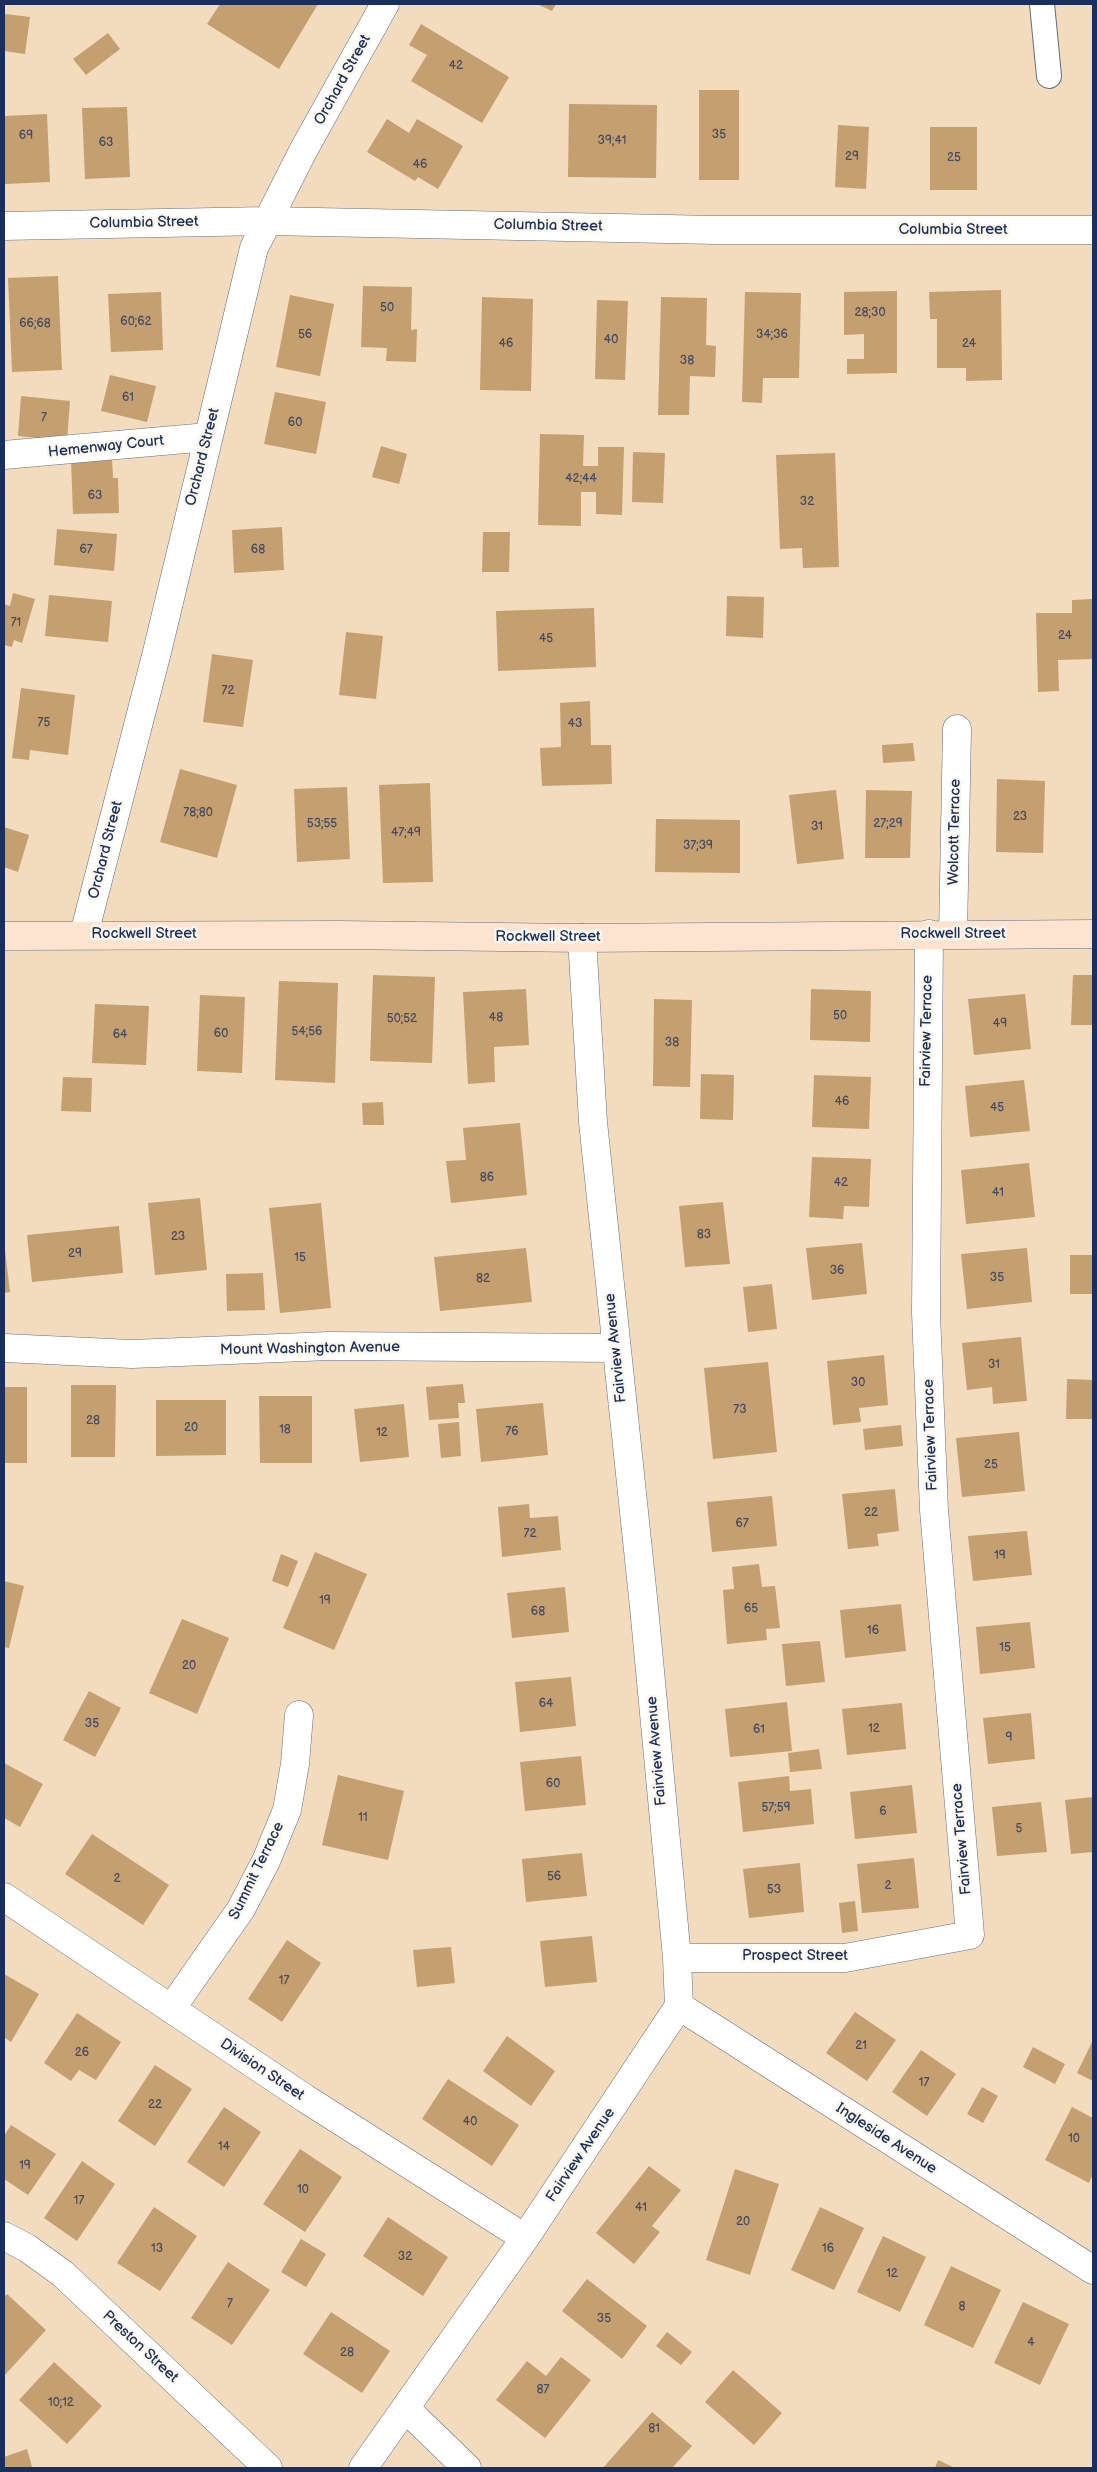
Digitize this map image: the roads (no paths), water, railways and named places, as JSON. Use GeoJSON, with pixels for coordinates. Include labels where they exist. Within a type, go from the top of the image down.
{"type":"FeatureCollection","features":[{"type":"Feature","properties":{"kind":"street","name":"Orchard Street"},"geometry":{"type":"LineString","coordinates":[[84,934],[157,652],[254,248],[304,149],[385,4]]}},
{"type":"Feature","properties":{"kind":"street","name":"Columbia Street"},"geometry":{"type":"LineString","coordinates":[[4,226],[267,221],[727,230],[1093,230]]}},
{"type":"Feature","properties":{"kind":"street","name":"Hemenway Court"},"geometry":{"type":"LineString","coordinates":[[4,455],[208,437]]}},
{"type":"Feature","properties":{"kind":"street","name":"Wolcott Terrace"},"geometry":{"type":"LineString","coordinates":[[941,934],[957,729]]}},
{"type":"Feature","properties":{"kind":"street","name":"Rockwell Street"},"geometry":{"type":"LineString","coordinates":[[4,936],[84,934],[582,938],[1093,934]]}},
{"type":"Feature","properties":{"kind":"street","name":"Fairview Terrace"},"geometry":{"type":"LineString","coordinates":[[941,934],[926,1313],[934,1510],[970,1935]]}},
{"type":"Feature","properties":{"kind":"street","name":"Fairview Avenue"},"geometry":{"type":"LineString","coordinates":[[363,2468],[525,2238],[679,2006],[677,1958],[593,1122],[582,938]]}},
{"type":"Feature","properties":{"kind":"street","name":"Mount Washington Avenue"},"geometry":{"type":"LineString","coordinates":[[4,1348],[132,1354],[329,1346],[616,1348]]}},
{"type":"Feature","properties":{"kind":"street","name":"Summit Terrace"},"geometry":{"type":"LineString","coordinates":[[171,2009],[241,1909],[266,1861],[287,1810],[295,1764],[299,1715]]}},
{"type":"Feature","properties":{"kind":"street","name":"Division Street"},"geometry":{"type":"LineString","coordinates":[[4,1897],[306,2099],[525,2238]]}},
{"type":"Feature","properties":{"kind":"street","name":"Prospect Street"},"geometry":{"type":"LineString","coordinates":[[677,1958],[844,1958],[970,1935]]}},
{"type":"Feature","properties":{"kind":"street","name":"Ingleside Avenue"},"geometry":{"type":"LineString","coordinates":[[679,2006],[1093,2270]]}},
{"type":"Feature","properties":{"kind":"street","name":"Preston Street"},"geometry":{"type":"LineString","coordinates":[[4,2236],[27,2248],[63,2274],[268,2468]]}},
{"type":"Feature","properties":{"kind":"street"},"geometry":{"type":"LineString","coordinates":[[406,2409],[467,2468]]}},
{"type":"Feature","properties":{"kind":"lane"},"geometry":{"type":"LineString","coordinates":[[1042,4],[1049,76]]}}]}
